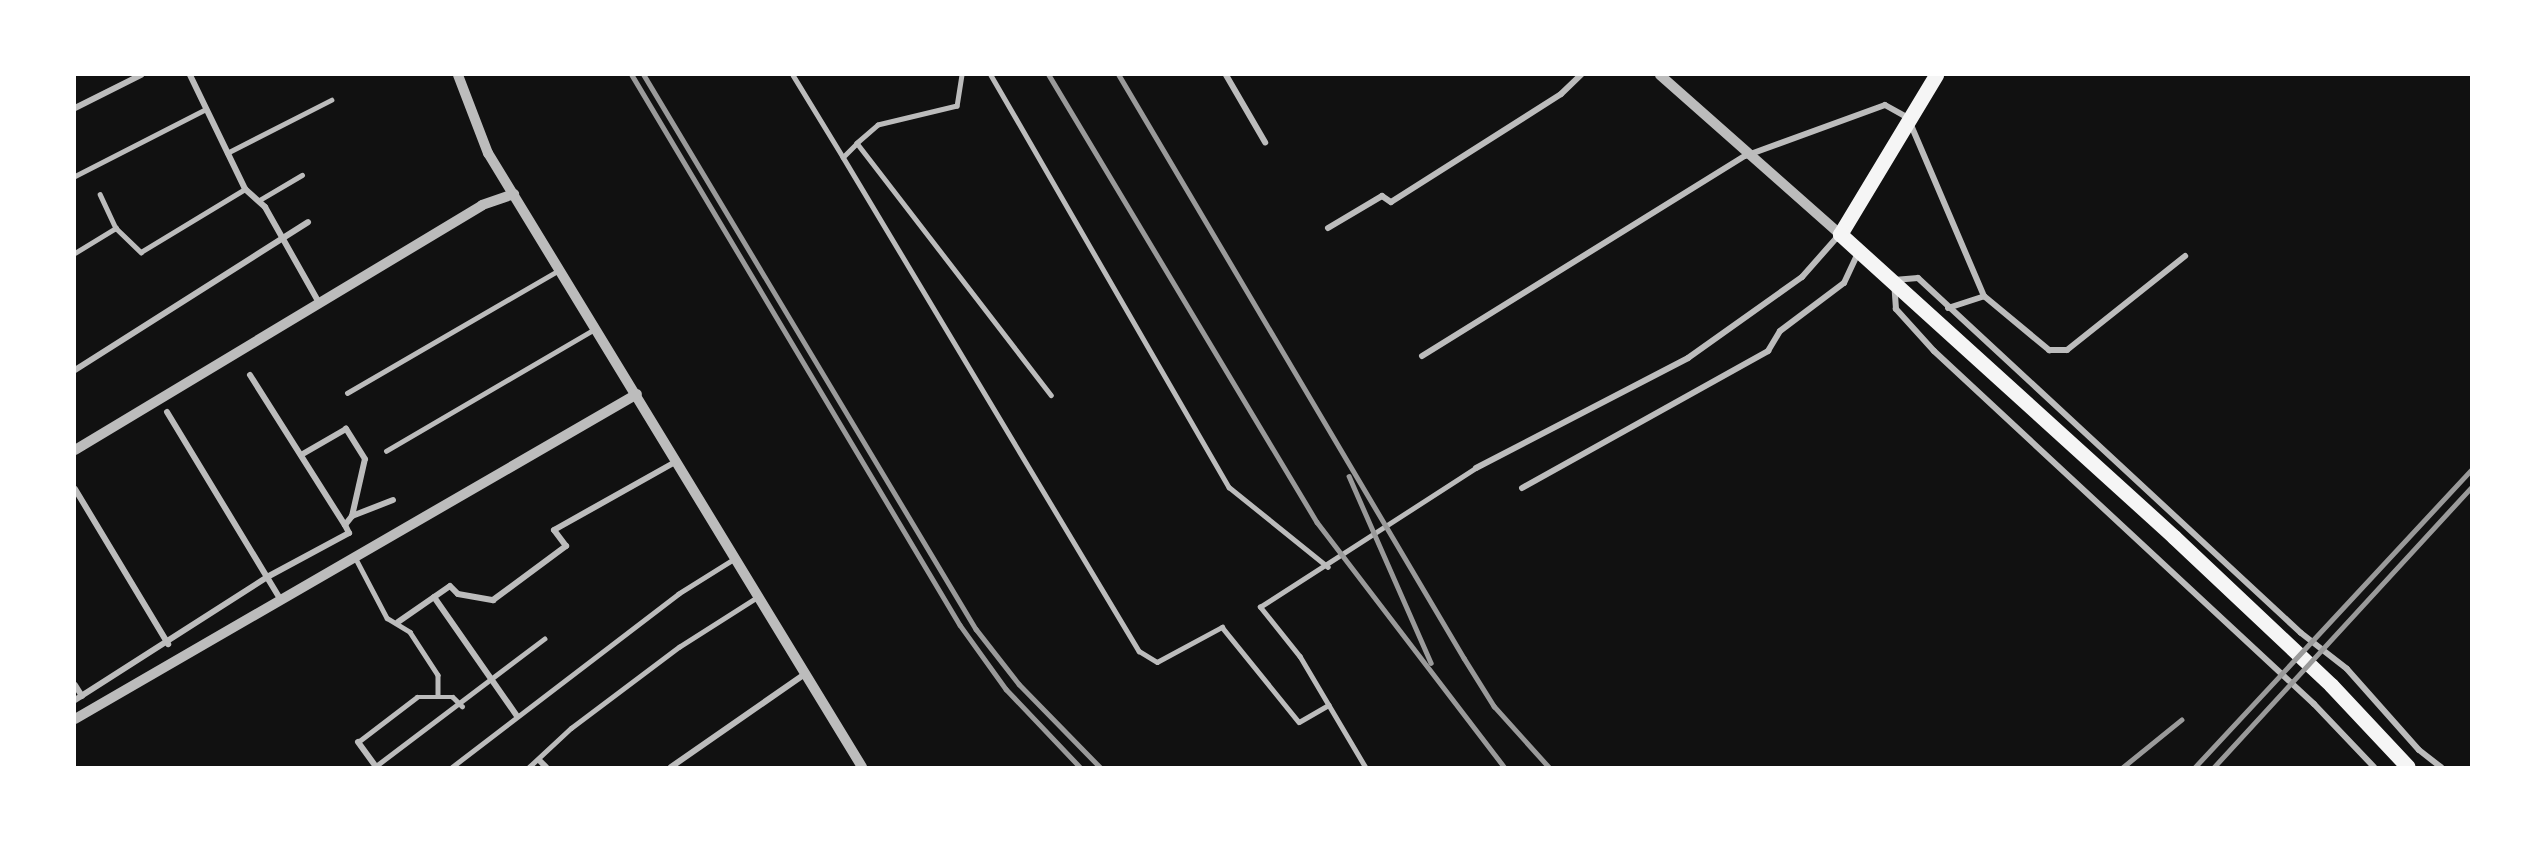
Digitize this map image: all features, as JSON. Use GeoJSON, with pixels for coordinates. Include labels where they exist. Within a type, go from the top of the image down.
{"type":"FeatureCollection","features":[{"type":"Feature","properties":{"kind":"main road"},"geometry":{"type":"LineString","coordinates":[[1936,75],[1840,234],[1894,280],[2305,660],[2408,767]]}},
{"type":"Feature","properties":{"kind":"street"},"geometry":{"type":"LineString","coordinates":[[75,108],[141,75]]}},
{"type":"Feature","properties":{"kind":"street"},"geometry":{"type":"LineString","coordinates":[[190,75],[204,110],[245,189],[258,201],[318,302]]}},
{"type":"Feature","properties":{"kind":"street"},"geometry":{"type":"LineString","coordinates":[[458,75],[488,153],[562,268],[862,767]]}},
{"type":"Feature","properties":{"kind":"street"},"geometry":{"type":"LineString","coordinates":[[1226,75],[1265,142]]}},
{"type":"Feature","properties":{"kind":"street"},"geometry":{"type":"LineString","coordinates":[[1328,228],[1382,196],[1390,202],[1561,94],[1581,75]]}},
{"type":"Feature","properties":{"kind":"street"},"geometry":{"type":"LineString","coordinates":[[1476,468],[1688,358],[1802,277],[1840,234],[1745,156],[1660,75]]}},
{"type":"Feature","properties":{"kind":"street"},"geometry":{"type":"LineString","coordinates":[[1422,356],[1745,156],[1853,113],[1885,105],[1908,118],[1984,296],[2049,350],[2067,350],[2185,256]]}},
{"type":"Feature","properties":{"kind":"street"},"geometry":{"type":"LineString","coordinates":[[75,450],[482,205],[514,194]]}},
{"type":"Feature","properties":{"kind":"street"},"geometry":{"type":"LineString","coordinates":[[75,370],[308,222]]}},
{"type":"Feature","properties":{"kind":"street"},"geometry":{"type":"LineString","coordinates":[[1522,488],[1768,351],[1780,331],[1844,283],[1859,251]]}},
{"type":"Feature","properties":{"kind":"street"},"geometry":{"type":"LineString","coordinates":[[2374,767],[2314,704],[1934,351],[1896,309],[1894,280],[1918,278],[2301,633],[2347,669],[2441,767]]}},
{"type":"Feature","properties":{"kind":"street"},"geometry":{"type":"LineString","coordinates":[[1948,308],[1984,296]]}},
{"type":"Feature","properties":{"kind":"street"},"geometry":{"type":"LineString","coordinates":[[75,700],[168,644],[269,576],[349,533],[250,375]]}},
{"type":"Feature","properties":{"kind":"street"},"geometry":{"type":"LineString","coordinates":[[75,719],[637,394]]}},
{"type":"Feature","properties":{"kind":"street"},"geometry":{"type":"LineString","coordinates":[[167,412],[269,576],[281,600]]}},
{"type":"Feature","properties":{"kind":"street"},"geometry":{"type":"LineString","coordinates":[[300,455],[346,429],[365,459],[352,516],[345,525]]}},
{"type":"Feature","properties":{"kind":"street"},"geometry":{"type":"LineString","coordinates":[[399,622],[450,586],[458,594],[493,600],[566,546],[554,530],[677,461]]}},
{"type":"Feature","properties":{"kind":"street"},"geometry":{"type":"LineString","coordinates":[[75,489],[168,644]]}},
{"type":"Feature","properties":{"kind":"street"},"geometry":{"type":"LineString","coordinates":[[352,516],[393,500]]}},
{"type":"Feature","properties":{"kind":"street"},"geometry":{"type":"LineString","coordinates":[[434,597],[491,683],[517,716]]}},
{"type":"Feature","properties":{"kind":"street"},"geometry":{"type":"LineString","coordinates":[[671,767],[805,674]]}},
{"type":"Feature","properties":{"kind":"street"},"geometry":{"type":"LineString","coordinates":[[75,685],[82,696]]}},
{"type":"Feature","properties":{"kind":"street"},"geometry":{"type":"LineString","coordinates":[[358,742],[376,767]]}},
{"type":"Feature","properties":{"kind":"street"},"geometry":{"type":"LineString","coordinates":[[539,760],[546,767]]}},
{"type":"Feature","properties":{"kind":"lane"},"geometry":{"type":"LineString","coordinates":[[793,75],[1139,651],[1157,662],[1222,627],[1299,722],[1328,705]]}},
{"type":"Feature","properties":{"kind":"lane"},"geometry":{"type":"LineString","coordinates":[[843,157],[878,125],[957,106],[962,75]]}},
{"type":"Feature","properties":{"kind":"lane"},"geometry":{"type":"LineString","coordinates":[[991,75],[1229,487],[1328,567]]}},
{"type":"Feature","properties":{"kind":"lane"},"geometry":{"type":"LineString","coordinates":[[227,153],[331,99]]}},
{"type":"Feature","properties":{"kind":"lane"},"geometry":{"type":"LineString","coordinates":[[75,176],[204,110]]}},
{"type":"Feature","properties":{"kind":"lane"},"geometry":{"type":"LineString","coordinates":[[857,142],[1051,395]]}},
{"type":"Feature","properties":{"kind":"lane"},"geometry":{"type":"LineString","coordinates":[[258,201],[302,175]]}},
{"type":"Feature","properties":{"kind":"lane"},"geometry":{"type":"LineString","coordinates":[[100,194],[116,228],[141,252],[245,189]]}},
{"type":"Feature","properties":{"kind":"lane"},"geometry":{"type":"LineString","coordinates":[[75,253],[116,228]]}},
{"type":"Feature","properties":{"kind":"lane"},"geometry":{"type":"LineString","coordinates":[[347,393],[562,268]]}},
{"type":"Feature","properties":{"kind":"lane"},"geometry":{"type":"LineString","coordinates":[[386,451],[597,328]]}},
{"type":"Feature","properties":{"kind":"lane"},"geometry":{"type":"LineString","coordinates":[[1365,767],[1300,657],[1260,607],[1328,567],[1385,523],[1476,468]]}},
{"type":"Feature","properties":{"kind":"lane"},"geometry":{"type":"LineString","coordinates":[[355,557],[387,618],[399,622],[438,675],[438,695]]}},
{"type":"Feature","properties":{"kind":"lane"},"geometry":{"type":"LineString","coordinates":[[452,767],[678,594],[735,558]]}},
{"type":"Feature","properties":{"kind":"lane"},"geometry":{"type":"LineString","coordinates":[[529,767],[571,728],[759,596]]}},
{"type":"Feature","properties":{"kind":"lane"},"geometry":{"type":"LineString","coordinates":[[376,767],[462,706],[491,683],[492,675],[543,639]]}},
{"type":"Feature","properties":{"kind":"lane"},"geometry":{"type":"LineString","coordinates":[[358,742],[417,697],[438,695],[453,697],[462,706]]}},
{"type":"Feature","properties":{"kind":"railway"},"geometry":{"type":"LineString","coordinates":[[632,75],[960,625],[1006,689],[1080,767]]}},
{"type":"Feature","properties":{"kind":"railway"},"geometry":{"type":"LineString","coordinates":[[644,75],[976,629],[1019,684],[1100,767]]}},
{"type":"Feature","properties":{"kind":"railway"},"geometry":{"type":"LineString","coordinates":[[1049,75],[1317,522],[1504,767]]}},
{"type":"Feature","properties":{"kind":"railway"},"geometry":{"type":"LineString","coordinates":[[1119,75],[1464,658],[1494,706],[1549,767]]}},
{"type":"Feature","properties":{"kind":"railway"},"geometry":{"type":"LineString","coordinates":[[2195,767],[2471,470]]}},
{"type":"Feature","properties":{"kind":"railway"},"geometry":{"type":"LineString","coordinates":[[1349,476],[1431,663]]}},
{"type":"Feature","properties":{"kind":"railway"},"geometry":{"type":"LineString","coordinates":[[2214,767],[2471,488]]}},
{"type":"Feature","properties":{"kind":"railway"},"geometry":{"type":"LineString","coordinates":[[2123,767],[2181,720]]}}]}
